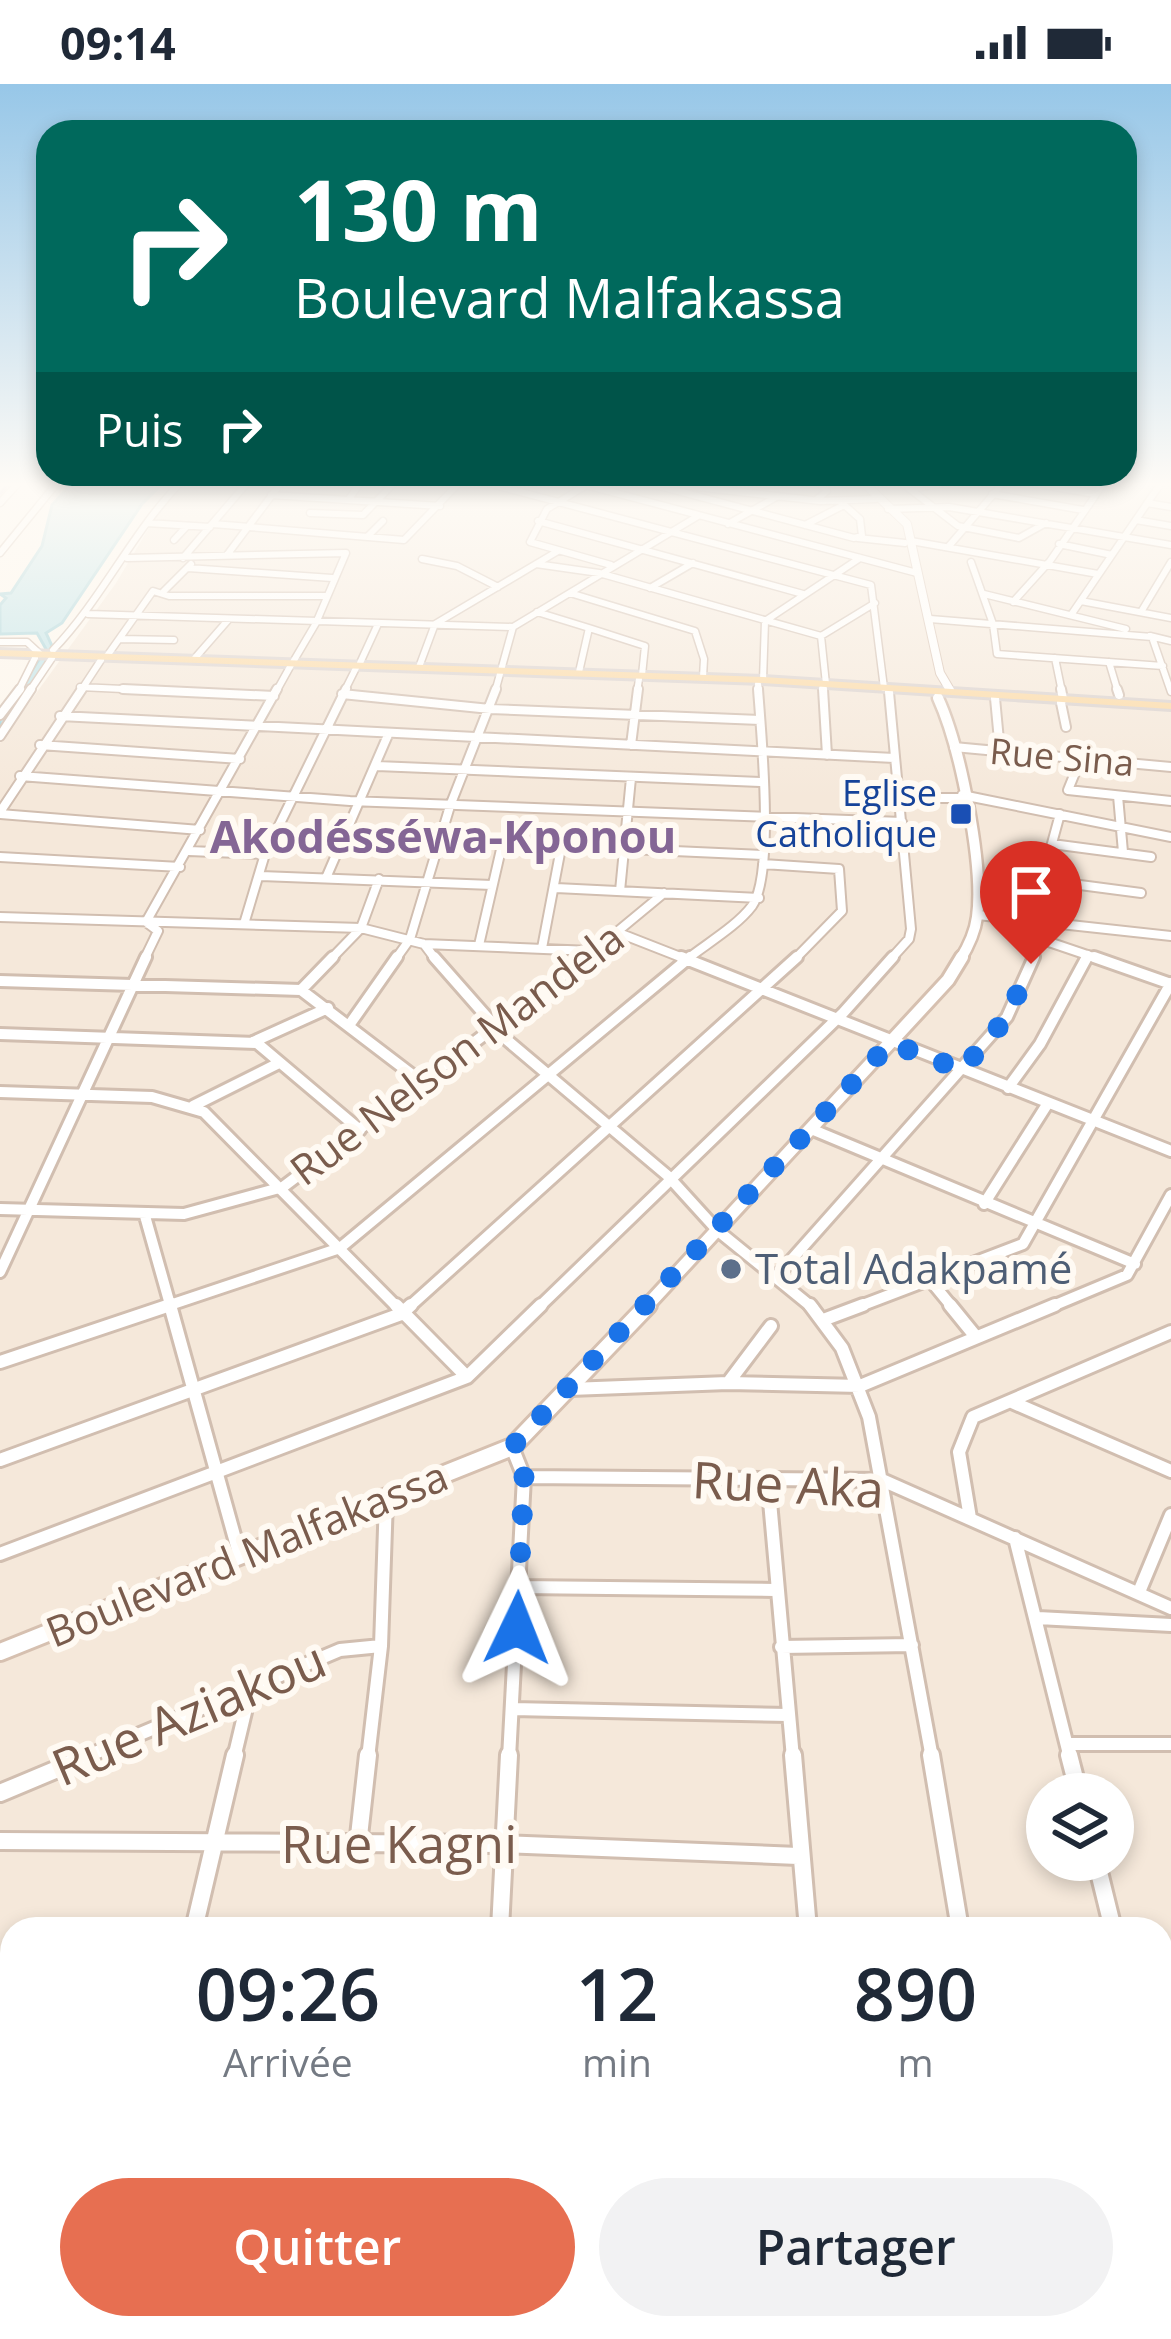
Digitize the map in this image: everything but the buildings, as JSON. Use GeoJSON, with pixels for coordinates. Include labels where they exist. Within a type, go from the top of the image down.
{"type":"FeatureCollection","features":[{"type":"Feature","properties":{"kind":"main road"},"geometry":{"type":"LineString","coordinates":[[0,655],[260,662]]}},
{"type":"Feature","properties":{"kind":"main road"},"geometry":{"type":"LineString","coordinates":[[104,658],[760,682]]}},
{"type":"Feature","properties":{"kind":"main road"},"geometry":{"type":"LineString","coordinates":[[358,666],[760,682],[1062,701]]}},
{"type":"Feature","properties":{"kind":"main road"},"geometry":{"type":"LineString","coordinates":[[945,696],[1171,709]]}},
{"type":"Feature","properties":{"kind":"street"},"geometry":{"type":"LineString","coordinates":[[0,715],[45,655],[88,614],[106,588]]}},
{"type":"Feature","properties":{"kind":"street"},"geometry":{"type":"LineString","coordinates":[[167,588],[152,591],[80,687],[0,813],[200,830]]}},
{"type":"Feature","properties":{"kind":"street"},"geometry":{"type":"LineString","coordinates":[[146,922],[316,622],[329,588]]}},
{"type":"Feature","properties":{"kind":"street"},"geometry":{"type":"LineString","coordinates":[[419,668],[435,624],[494,588]]}},
{"type":"Feature","properties":{"kind":"street"},"geometry":{"type":"LineString","coordinates":[[88,614],[513,627],[577,588]]}},
{"type":"Feature","properties":{"kind":"street"},"geometry":{"type":"LineString","coordinates":[[651,588],[821,636],[875,603]]}},
{"type":"Feature","properties":{"kind":"street"},"geometry":{"type":"LineString","coordinates":[[783,588],[803,594]]}},
{"type":"Feature","properties":{"kind":"street"},"geometry":{"type":"LineString","coordinates":[[0,1362],[340,1248],[759,898],[763,860],[760,682],[765,621],[812,588]]}},
{"type":"Feature","properties":{"kind":"street"},"geometry":{"type":"LineString","coordinates":[[0,1554],[467,1377],[837,1019],[909,939],[902,822],[873,588]]}},
{"type":"Feature","properties":{"kind":"street"},"geometry":{"type":"LineString","coordinates":[[918,588],[945,696],[978,915],[1171,936]]}},
{"type":"Feature","properties":{"kind":"street"},"geometry":{"type":"LineString","coordinates":[[920,588],[930,620],[936,674]]}},
{"type":"Feature","properties":{"kind":"street"},"geometry":{"type":"LineString","coordinates":[[982,588],[997,654],[1162,666]]}},
{"type":"Feature","properties":{"kind":"street"},"geometry":{"type":"LineString","coordinates":[[1013,602],[1025,588]]}},
{"type":"Feature","properties":{"kind":"street"},"geometry":{"type":"LineString","coordinates":[[1070,615],[1089,588]]}},
{"type":"Feature","properties":{"kind":"street"},"geometry":{"type":"LineString","coordinates":[[1141,612],[1156,588]]}},
{"type":"Feature","properties":{"kind":"street"},"geometry":{"type":"LineString","coordinates":[[164,591],[169,596],[326,596]]}},
{"type":"Feature","properties":{"kind":"street"},"geometry":{"type":"LineString","coordinates":[[1154,592],[1171,595]]}},
{"type":"Feature","properties":{"kind":"street"},"geometry":{"type":"LineString","coordinates":[[570,593],[695,632],[704,659],[703,677]]}},
{"type":"Feature","properties":{"kind":"street"},"geometry":{"type":"LineString","coordinates":[[984,594],[1171,641]]}},
{"type":"Feature","properties":{"kind":"street"},"geometry":{"type":"LineString","coordinates":[[1081,601],[1171,618]]}},
{"type":"Feature","properties":{"kind":"street"},"geometry":{"type":"LineString","coordinates":[[538,612],[645,646],[631,745]]}},
{"type":"Feature","properties":{"kind":"street"},"geometry":{"type":"LineString","coordinates":[[195,658],[229,619]]}},
{"type":"Feature","properties":{"kind":"street"},"geometry":{"type":"LineString","coordinates":[[930,620],[1153,637]]}},
{"type":"Feature","properties":{"kind":"street"},"geometry":{"type":"LineString","coordinates":[[1088,620],[1112,634]]}},
{"type":"Feature","properties":{"kind":"street"},"geometry":{"type":"LineString","coordinates":[[244,924],[265,854],[378,624]]}},
{"type":"Feature","properties":{"kind":"street"},"geometry":{"type":"LineString","coordinates":[[350,1024],[410,939],[425,880],[490,709],[513,627]]}},
{"type":"Feature","properties":{"kind":"street"},"geometry":{"type":"LineString","coordinates":[[579,672],[589,628]]}},
{"type":"Feature","properties":{"kind":"street"},"geometry":{"type":"LineString","coordinates":[[821,636],[827,755]]}},
{"type":"Feature","properties":{"kind":"street"},"geometry":{"type":"LineString","coordinates":[[1153,637],[1171,692]]}},
{"type":"Feature","properties":{"kind":"street"},"geometry":{"type":"LineString","coordinates":[[120,638],[175,640]]}},
{"type":"Feature","properties":{"kind":"street"},"geometry":{"type":"LineString","coordinates":[[0,642],[27,642],[45,655]]}},
{"type":"Feature","properties":{"kind":"street"},"geometry":{"type":"LineString","coordinates":[[0,736],[45,655]]}},
{"type":"Feature","properties":{"kind":"street"},"geometry":{"type":"LineString","coordinates":[[1055,658],[1066,727]]}},
{"type":"Feature","properties":{"kind":"street"},"geometry":{"type":"LineString","coordinates":[[1109,662],[1119,695]]}},
{"type":"Feature","properties":{"kind":"street"},"geometry":{"type":"LineString","coordinates":[[80,687],[274,697]]}},
{"type":"Feature","properties":{"kind":"street"},"geometry":{"type":"LineString","coordinates":[[342,694],[490,709],[760,720]]}},
{"type":"Feature","properties":{"kind":"street"},"geometry":{"type":"LineString","coordinates":[[995,698],[1000,751]]}},
{"type":"Feature","properties":{"kind":"street"},"geometry":{"type":"LineString","coordinates":[[60,716],[894,758]]}},
{"type":"Feature","properties":{"kind":"street"},"geometry":{"type":"LineString","coordinates":[[326,878],[388,734]]}},
{"type":"Feature","properties":{"kind":"street"},"geometry":{"type":"LineString","coordinates":[[40,746],[240,759]]}},
{"type":"Feature","properties":{"kind":"street","name":"Rue Sina"},"geometry":{"type":"LineString","coordinates":[[954,747],[1171,767]]}},
{"type":"Feature","properties":{"kind":"street"},"geometry":{"type":"LineString","coordinates":[[1082,758],[1068,790],[1171,802]]}},
{"type":"Feature","properties":{"kind":"street"},"geometry":{"type":"LineString","coordinates":[[377,766],[760,782]]}},
{"type":"Feature","properties":{"kind":"street"},"geometry":{"type":"LineString","coordinates":[[20,776],[450,806],[902,822]]}},
{"type":"Feature","properties":{"kind":"street"},"geometry":{"type":"LineString","coordinates":[[620,891],[631,778]]}},
{"type":"Feature","properties":{"kind":"street"},"geometry":{"type":"LineString","coordinates":[[1118,796],[1123,852]]}},
{"type":"Feature","properties":{"kind":"street"},"geometry":{"type":"LineString","coordinates":[[898,798],[962,797],[1171,837]]}},
{"type":"Feature","properties":{"kind":"street"},"geometry":{"type":"LineString","coordinates":[[777,1276],[1007,1017],[1040,939],[1042,880],[1060,814]]}},
{"type":"Feature","properties":{"kind":"street"},"geometry":{"type":"LineString","coordinates":[[0,1460],[401,1314],[761,990],[842,911],[839,869],[623,850],[342,836]]}},
{"type":"Feature","properties":{"kind":"street"},"geometry":{"type":"LineString","coordinates":[[1052,844],[1151,857]]}},
{"type":"Feature","properties":{"kind":"street"},"geometry":{"type":"LineString","coordinates":[[479,945],[502,845]]}},
{"type":"Feature","properties":{"kind":"street"},"geometry":{"type":"LineString","coordinates":[[542,948],[561,848]]}},
{"type":"Feature","properties":{"kind":"street"},"geometry":{"type":"LineString","coordinates":[[188,851],[265,854]]}},
{"type":"Feature","properties":{"kind":"street"},"geometry":{"type":"LineString","coordinates":[[0,857],[180,867]]}},
{"type":"Feature","properties":{"kind":"street"},"geometry":{"type":"LineString","coordinates":[[262,876],[491,885]]}},
{"type":"Feature","properties":{"kind":"street"},"geometry":{"type":"LineString","coordinates":[[302,990],[362,928],[380,879]]}},
{"type":"Feature","properties":{"kind":"street"},"geometry":{"type":"LineString","coordinates":[[1042,880],[1141,893]]}},
{"type":"Feature","properties":{"kind":"street"},"geometry":{"type":"LineString","coordinates":[[556,888],[759,898]]}},
{"type":"Feature","properties":{"kind":"street","name":"Rue Nelson Mandela"},"geometry":{"type":"LineString","coordinates":[[0,1209],[195,1214],[283,1187],[664,893]]}},
{"type":"Feature","properties":{"kind":"street","name":"Boulevard Malfakassa"},"geometry":{"type":"LineString","coordinates":[[0,1652],[512,1447],[948,980],[978,915]]}},
{"type":"Feature","properties":{"kind":"street"},"geometry":{"type":"LineString","coordinates":[[0,917],[362,928],[424,944],[591,951]]}},
{"type":"Feature","properties":{"kind":"street"},"geometry":{"type":"LineString","coordinates":[[0,1273],[158,931],[146,922]]}},
{"type":"Feature","properties":{"kind":"street"},"geometry":{"type":"LineString","coordinates":[[619,932],[1171,1151]]}},
{"type":"Feature","properties":{"kind":"street"},"geometry":{"type":"LineString","coordinates":[[824,1320],[1023,1244],[1037,1226],[1171,983],[1040,939]]}},
{"type":"Feature","properties":{"kind":"street"},"geometry":{"type":"LineString","coordinates":[[424,944],[453,987],[547,1078],[669,1177],[718,1230],[824,1320],[860,1386],[881,1480],[958,1917]]}},
{"type":"Feature","properties":{"kind":"street"},"geometry":{"type":"LineString","coordinates":[[1008,1088],[1040,1044],[1088,955]]}},
{"type":"Feature","properties":{"kind":"street"},"geometry":{"type":"LineString","coordinates":[[0,981],[302,990],[423,1083]]}},
{"type":"Feature","properties":{"kind":"street"},"geometry":{"type":"LineString","coordinates":[[0,1034],[253,1042],[328,1008]]}},
{"type":"Feature","properties":{"kind":"street"},"geometry":{"type":"LineString","coordinates":[[253,1042],[360,1130]]}},
{"type":"Feature","properties":{"kind":"street"},"geometry":{"type":"LineString","coordinates":[[194,1106],[279,1063]]}},
{"type":"Feature","properties":{"kind":"street"},"geometry":{"type":"LineString","coordinates":[[0,1092],[126,1094],[194,1106],[214,1119],[283,1187],[467,1377]]}},
{"type":"Feature","properties":{"kind":"street"},"geometry":{"type":"LineString","coordinates":[[984,1204],[1048,1103]]}},
{"type":"Feature","properties":{"kind":"street"},"geometry":{"type":"LineString","coordinates":[[811,1130],[1135,1264]]}},
{"type":"Feature","properties":{"kind":"street"},"geometry":{"type":"LineString","coordinates":[[570,1389],[728,1383],[860,1386],[1124,1277],[1171,1195]]}},
{"type":"Feature","properties":{"kind":"street"},"geometry":{"type":"LineString","coordinates":[[145,1216],[240,1557]]}},
{"type":"Feature","properties":{"kind":"street"},"geometry":{"type":"LineString","coordinates":[[930,1280],[976,1337]]}},
{"type":"Feature","properties":{"kind":"street"},"geometry":{"type":"LineString","coordinates":[[728,1383],[771,1326]]}},
{"type":"Feature","properties":{"kind":"street"},"geometry":{"type":"LineString","coordinates":[[970,1518],[956,1447],[961,1430],[974,1417],[1171,1332]]}},
{"type":"Feature","properties":{"kind":"street"},"geometry":{"type":"LineString","coordinates":[[1012,1402],[1171,1471]]}},
{"type":"Feature","properties":{"kind":"street"},"geometry":{"type":"LineString","coordinates":[[501,1917],[524,1477],[512,1447]]}},
{"type":"Feature","properties":{"kind":"street","name":"Rue Aka"},"geometry":{"type":"LineString","coordinates":[[524,1477],[881,1480],[1171,1608]]}},
{"type":"Feature","properties":{"kind":"street"},"geometry":{"type":"LineString","coordinates":[[768,1479],[806,1917]]}},
{"type":"Feature","properties":{"kind":"street"},"geometry":{"type":"LineString","coordinates":[[358,1845],[381,1646],[386,1499]]}},
{"type":"Feature","properties":{"kind":"street"},"geometry":{"type":"LineString","coordinates":[[1139,1592],[1171,1515]]}},
{"type":"Feature","properties":{"kind":"street"},"geometry":{"type":"LineString","coordinates":[[1015,1538],[1039,1618],[1074,1773]]}},
{"type":"Feature","properties":{"kind":"street"},"geometry":{"type":"LineString","coordinates":[[519,1587],[775,1590]]}},
{"type":"Feature","properties":{"kind":"street"},"geometry":{"type":"LineString","coordinates":[[1039,1618],[1171,1625]]}},
{"type":"Feature","properties":{"kind":"street"},"geometry":{"type":"LineString","coordinates":[[782,1647],[911,1645]]}},
{"type":"Feature","properties":{"kind":"street","name":"Rue Aziakou"},"geometry":{"type":"LineString","coordinates":[[0,1793],[340,1650],[381,1646]]}},
{"type":"Feature","properties":{"kind":"street"},"geometry":{"type":"LineString","coordinates":[[197,1917],[251,1687]]}},
{"type":"Feature","properties":{"kind":"street"},"geometry":{"type":"LineString","coordinates":[[513,1709],[788,1714]]}},
{"type":"Feature","properties":{"kind":"street"},"geometry":{"type":"LineString","coordinates":[[1067,1744],[1171,1744]]}},
{"type":"Feature","properties":{"kind":"street","name":"Rue Kagni"},"geometry":{"type":"LineString","coordinates":[[0,1841],[504,1844],[798,1856]]}},
{"type":"Feature","properties":{"kind":"street"},"geometry":{"type":"LineString","coordinates":[[1101,1881],[1110,1917]]}},
{"type":"Feature","properties":{"kind":"shaded area"},"geometry":{"type":"Polygon","coordinates":[[[112,588],[1171,588],[1171,1917],[0,1917],[0,743],[112,588]]]}},
{"type":"Feature","properties":{"kind":"water"},"geometry":{"type":"Polygon","coordinates":[[[14,588],[85,588],[62,623],[46,633],[53,648],[33,687],[0,731],[0,719],[46,649],[37,633],[0,634],[0,605],[6,598],[0,594],[14,588]]]}},
{"type":"Feature","properties":{"kind":"place","name":"Eglise Catholique"},"geometry":{"type":"Point","coordinates":[961,814]}},
{"type":"Feature","properties":{"kind":"place","name":"Total Adakpamé"},"geometry":{"type":"Point","coordinates":[731,1269]}},
{"type":"Feature","properties":{"kind":"district","name":"Akodésséwa-Kponou"},"geometry":{"type":"Point","coordinates":[443,837]}},
{"type":"Feature","properties":{"kind":"route"},"geometry":{"type":"LineString","coordinates":[[517,1628],[524,1477],[512,1447],[890,1043],[962,1070],[1007,1017],[1031,964]]}}]}
